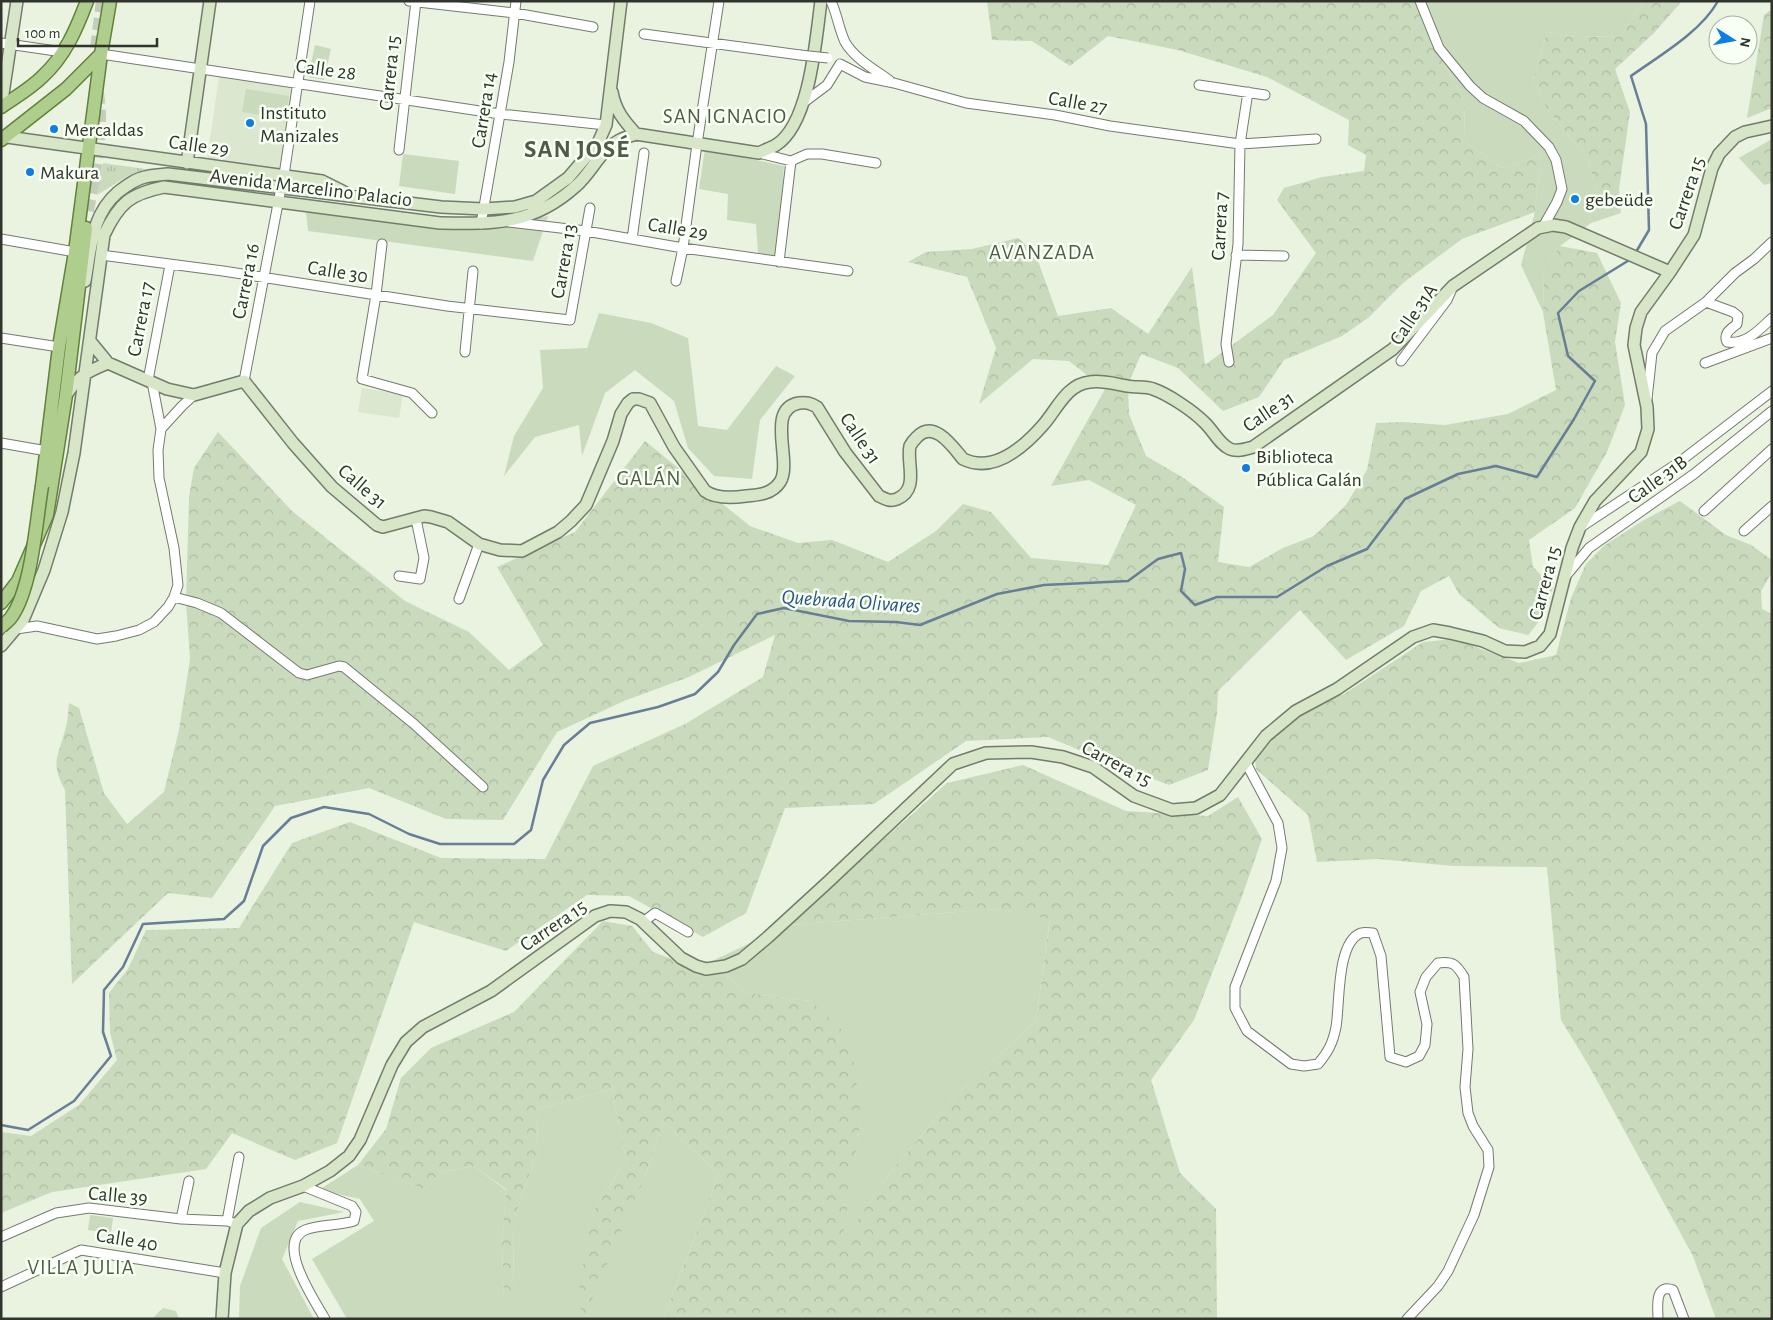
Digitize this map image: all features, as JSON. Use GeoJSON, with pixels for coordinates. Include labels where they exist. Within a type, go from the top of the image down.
{"type":"FeatureCollection","features":[{"type":"Feature","properties":{"kind":"main road"},"geometry":{"type":"LineString","coordinates":[[1,107],[6,44],[17,1]]}},
{"type":"Feature","properties":{"kind":"main road"},"geometry":{"type":"LineString","coordinates":[[1,107],[42,78],[63,52],[74,34],[87,1]]}},
{"type":"Feature","properties":{"kind":"main road"},"geometry":{"type":"LineString","coordinates":[[1,627],[12,616],[28,576],[110,1]]}},
{"type":"Feature","properties":{"kind":"main road"},"geometry":{"type":"LineString","coordinates":[[187,163],[210,1]]}},
{"type":"Feature","properties":{"kind":"main road","name":"Avenida Marcelino Palacio"},"geometry":{"type":"LineString","coordinates":[[1,603],[18,581],[48,515],[94,226],[101,212],[111,199],[126,186],[138,179],[146,176],[168,174],[441,207],[484,209],[515,207],[536,201],[568,178],[598,143],[606,124],[621,1]]}},
{"type":"Feature","properties":{"kind":"main road"},"geometry":{"type":"LineString","coordinates":[[610,83],[614,102],[622,120],[636,134],[758,152],[777,144],[792,128],[803,103],[821,1]]}},
{"type":"Feature","properties":{"kind":"main road"},"geometry":{"type":"LineString","coordinates":[[4,138],[66,89],[101,54]]}},
{"type":"Feature","properties":{"kind":"main road","name":"Carrera 15"},"geometry":{"type":"LineString","coordinates":[[232,1222],[270,1198],[302,1186],[330,1171],[349,1156],[360,1140],[392,1065],[406,1042],[424,1027],[491,991],[595,916],[610,911],[626,912],[643,922],[681,958],[706,969],[726,966],[742,959],[828,882],[953,764],[986,753],[1031,752],[1063,757],[1093,767],[1134,796],[1172,810],[1196,808],[1220,795],[1266,736],[1296,711],[1336,689],[1413,637],[1433,630],[1483,641],[1505,651],[1525,652],[1540,646],[1550,634],[1572,548],[1580,527],[1595,502],[1642,452],[1648,429],[1646,407],[1634,345],[1636,328],[1641,312],[1666,270],[1694,235],[1712,168],[1719,154],[1734,137],[1745,132],[1772,126]]}},
{"type":"Feature","properties":{"kind":"main road","name":"Avenida Marcelino Palacio"},"geometry":{"type":"LineString","coordinates":[[1,646],[23,620],[44,570],[62,512],[74,453],[104,235],[112,216],[127,201],[142,192],[164,187],[440,222],[481,224],[501,222],[529,216],[555,201],[576,186],[608,149],[618,141],[636,134]]}},
{"type":"Feature","properties":{"kind":"main road","name":"Calle 29"},"geometry":{"type":"LineString","coordinates":[[4,138],[322,182],[354,197]]}},
{"type":"Feature","properties":{"kind":"main road","name":"Avenida Marcelino Palacio"},"geometry":{"type":"LineString","coordinates":[[66,395],[88,211]]}},
{"type":"Feature","properties":{"kind":"main road","name":"Calle 31"},"geometry":{"type":"LineString","coordinates":[[244,381],[293,443],[332,487],[377,525],[383,526],[424,516],[431,517],[448,522],[480,544],[500,550],[522,551],[544,541],[571,521],[586,504],[613,441],[621,414],[628,403],[636,399],[645,400],[650,403],[674,447],[705,491],[712,496],[734,498],[766,494],[780,483],[784,466],[781,428],[784,414],[793,404],[805,402],[817,407],[845,452],[879,496],[893,501],[901,498],[908,490],[911,443],[919,434],[938,433],[963,459],[968,461],[992,462],[1002,459],[1010,455],[1044,424],[1062,400],[1078,384],[1084,382],[1095,381],[1132,388],[1152,388],[1204,422],[1222,444],[1231,450],[1252,447],[1393,349],[1453,286],[1538,228],[1552,225],[1566,227],[1666,270]]}},
{"type":"Feature","properties":{"kind":"main road"},"geometry":{"type":"LineString","coordinates":[[90,341],[108,363],[167,389],[194,395],[244,381]]}},
{"type":"Feature","properties":{"kind":"main road"},"geometry":{"type":"LineString","coordinates":[[66,395],[85,372],[108,363]]}},
{"type":"Feature","properties":{"kind":"main road"},"geometry":{"type":"LineString","coordinates":[[222,1319],[225,1273],[232,1222]]}},
{"type":"Feature","properties":{"kind":"street"},"geometry":{"type":"LineString","coordinates":[[284,176],[310,1]]}},
{"type":"Feature","properties":{"kind":"street","name":"Carrera 14"},"geometry":{"type":"LineString","coordinates":[[481,224],[500,114],[516,1]]}},
{"type":"Feature","properties":{"kind":"street"},"geometry":{"type":"LineString","coordinates":[[676,281],[683,248],[719,1]]}},
{"type":"Feature","properties":{"kind":"street"},"geometry":{"type":"LineString","coordinates":[[831,1],[845,40],[852,51],[894,83]]}},
{"type":"Feature","properties":{"kind":"street"},"geometry":{"type":"LineString","coordinates":[[1420,1],[1440,48],[1470,86],[1484,98],[1524,121],[1550,147],[1556,160],[1562,189],[1543,227]]}},
{"type":"Feature","properties":{"kind":"street"},"geometry":{"type":"LineString","coordinates":[[414,2],[515,13],[593,27]]}},
{"type":"Feature","properties":{"kind":"street","name":"Carrera 15"},"geometry":{"type":"LineString","coordinates":[[399,150],[414,2]]}},
{"type":"Feature","properties":{"kind":"street"},"geometry":{"type":"LineString","coordinates":[[644,34],[828,58]]}},
{"type":"Feature","properties":{"kind":"street"},"geometry":{"type":"LineString","coordinates":[[6,44],[63,52]]}},
{"type":"Feature","properties":{"kind":"street","name":"Calle 28"},"geometry":{"type":"LineString","coordinates":[[101,54],[500,114],[606,124]]}},
{"type":"Feature","properties":{"kind":"street","name":"Calle 27"},"geometry":{"type":"LineString","coordinates":[[803,103],[827,85],[840,64],[865,77],[966,103],[1055,115],[1163,134],[1240,144],[1316,139]]}},
{"type":"Feature","properties":{"kind":"street"},"geometry":{"type":"LineString","coordinates":[[1199,86],[1265,94]]}},
{"type":"Feature","properties":{"kind":"street","name":"Carrera 7"},"geometry":{"type":"LineString","coordinates":[[1229,362],[1226,344],[1236,255],[1240,144],[1248,92]]}},
{"type":"Feature","properties":{"kind":"street"},"geometry":{"type":"LineString","coordinates":[[758,152],[791,161],[807,154],[822,154],[876,162]]}},
{"type":"Feature","properties":{"kind":"street"},"geometry":{"type":"LineString","coordinates":[[632,239],[644,153]]}},
{"type":"Feature","properties":{"kind":"street"},"geometry":{"type":"LineString","coordinates":[[779,262],[791,161]]}},
{"type":"Feature","properties":{"kind":"street","name":"Carrera 16"},"geometry":{"type":"LineString","coordinates":[[244,381],[281,188]]}},
{"type":"Feature","properties":{"kind":"street","name":"Carrera 13"},"geometry":{"type":"LineString","coordinates":[[570,320],[590,208]]}},
{"type":"Feature","properties":{"kind":"street","name":"Calle 29"},"geometry":{"type":"LineString","coordinates":[[501,222],[586,231],[683,248],[848,271]]}},
{"type":"Feature","properties":{"kind":"street"},"geometry":{"type":"LineString","coordinates":[[1,239],[74,252]]}},
{"type":"Feature","properties":{"kind":"street"},"geometry":{"type":"LineString","coordinates":[[1646,407],[1652,353],[1665,331],[1706,302],[1735,273],[1772,242]]}},
{"type":"Feature","properties":{"kind":"street"},"geometry":{"type":"LineString","coordinates":[[382,244],[376,295],[362,378],[412,393],[432,413]]}},
{"type":"Feature","properties":{"kind":"street","name":"Calle 30"},"geometry":{"type":"LineString","coordinates":[[101,255],[447,306],[470,307],[570,320]]}},
{"type":"Feature","properties":{"kind":"street"},"geometry":{"type":"LineString","coordinates":[[1236,255],[1284,256]]}},
{"type":"Feature","properties":{"kind":"street","name":"Carrera 17"},"geometry":{"type":"LineString","coordinates":[[150,381],[170,264]]}},
{"type":"Feature","properties":{"kind":"street"},"geometry":{"type":"LineString","coordinates":[[465,352],[473,271]]}},
{"type":"Feature","properties":{"kind":"street","name":"Calle 31A"},"geometry":{"type":"LineString","coordinates":[[1401,362],[1447,300],[1453,286]]}},
{"type":"Feature","properties":{"kind":"street"},"geometry":{"type":"LineString","coordinates":[[1706,302],[1738,316],[1737,324],[1726,334],[1727,342],[1739,342],[1748,339],[1772,318]]}},
{"type":"Feature","properties":{"kind":"street"},"geometry":{"type":"LineString","coordinates":[[1,338],[59,348]]}},
{"type":"Feature","properties":{"kind":"street"},"geometry":{"type":"LineString","coordinates":[[1705,363],[1772,338]]}},
{"type":"Feature","properties":{"kind":"street"},"geometry":{"type":"LineString","coordinates":[[16,629],[31,626],[43,627],[97,639],[116,636],[139,630],[154,622],[168,607],[174,597],[178,585],[174,548],[159,478],[158,450],[161,429],[150,381]]}},
{"type":"Feature","properties":{"kind":"street","name":"Calle 31B"},"geometry":{"type":"LineString","coordinates":[[1580,527],[1678,463],[1772,391]]}},
{"type":"Feature","properties":{"kind":"street"},"geometry":{"type":"LineString","coordinates":[[161,429],[194,395]]}},
{"type":"Feature","properties":{"kind":"street","name":"Calle 31B"},"geometry":{"type":"LineString","coordinates":[[1565,577],[1589,548],[1694,474],[1772,411]]}},
{"type":"Feature","properties":{"kind":"street"},"geometry":{"type":"LineString","coordinates":[[1,443],[47,451]]}},
{"type":"Feature","properties":{"kind":"street"},"geometry":{"type":"LineString","coordinates":[[1704,510],[1772,449]]}},
{"type":"Feature","properties":{"kind":"street"},"geometry":{"type":"LineString","coordinates":[[1744,531],[1772,506]]}},
{"type":"Feature","properties":{"kind":"street"},"geometry":{"type":"LineString","coordinates":[[398,576],[420,580],[424,558],[416,518]]}},
{"type":"Feature","properties":{"kind":"street"},"geometry":{"type":"LineString","coordinates":[[459,599],[480,544]]}},
{"type":"Feature","properties":{"kind":"street"},"geometry":{"type":"LineString","coordinates":[[174,597],[197,603],[221,613],[299,673],[306,675],[339,666],[344,667],[414,724],[483,787]]}},
{"type":"Feature","properties":{"kind":"street"},"geometry":{"type":"LineString","coordinates":[[1246,763],[1278,823],[1282,848],[1276,881],[1234,987],[1235,1008],[1248,1030],[1291,1064],[1304,1066],[1318,1064],[1330,1048],[1336,1026],[1338,987],[1350,942],[1361,933],[1373,933],[1381,956],[1390,1057],[1406,1062],[1419,1056],[1425,1045],[1427,1024],[1420,992],[1426,977],[1438,963],[1449,962],[1457,967],[1464,977],[1468,1049],[1465,1087],[1468,1112],[1472,1126],[1488,1150],[1489,1167],[1474,1215],[1448,1271],[1438,1286],[1407,1319]]}},
{"type":"Feature","properties":{"kind":"street"},"geometry":{"type":"LineString","coordinates":[[643,922],[655,912],[688,932]]}},
{"type":"Feature","properties":{"kind":"street"},"geometry":{"type":"LineString","coordinates":[[232,1222],[240,1157]]}},
{"type":"Feature","properties":{"kind":"street"},"geometry":{"type":"LineString","coordinates":[[181,1219],[190,1180]]}},
{"type":"Feature","properties":{"kind":"street"},"geometry":{"type":"LineString","coordinates":[[302,1186],[352,1206],[356,1212],[354,1221],[346,1224],[313,1227],[302,1231],[296,1238],[293,1247],[295,1261],[325,1319]]}},
{"type":"Feature","properties":{"kind":"street","name":"Calle 39"},"geometry":{"type":"LineString","coordinates":[[1,1237],[56,1213],[90,1208],[181,1219],[232,1222]]}},
{"type":"Feature","properties":{"kind":"street","name":"Calle 40"},"geometry":{"type":"LineString","coordinates":[[1,1287],[81,1250],[225,1273]]}},
{"type":"Feature","properties":{"kind":"street"},"geometry":{"type":"LineString","coordinates":[[1658,1319],[1657,1303],[1659,1294],[1667,1288],[1672,1290],[1684,1319]]}},
{"type":"Feature","properties":{"kind":"shaded area","name":"Instituto Manizales"},"geometry":{"type":"Polygon","coordinates":[[[219,76],[293,86],[281,170],[207,160],[219,76]]]}},
{"type":"Feature","properties":{"kind":"shaded area"},"geometry":{"type":"Polygon","coordinates":[[[362,388],[403,394],[399,418],[358,412],[362,388]]]}},
{"type":"Feature","properties":{"kind":"green space"},"geometry":{"type":"Polygon","coordinates":[[[987,1],[1421,1],[1428,32],[1465,102],[1464,141],[1502,168],[1541,155],[1535,212],[1462,239],[1403,283],[1368,318],[1342,336],[1284,360],[1259,397],[1223,411],[1178,368],[1141,354],[1128,385],[1129,414],[1146,456],[1182,477],[1224,507],[1218,562],[1249,567],[1283,548],[1314,536],[1346,505],[1367,470],[1376,423],[1403,422],[1445,425],[1508,414],[1556,390],[1543,312],[1544,271],[1560,246],[1597,253],[1621,303],[1615,342],[1625,405],[1607,452],[1575,508],[1529,540],[1533,567],[1553,587],[1545,614],[1528,635],[1499,628],[1459,594],[1449,576],[1421,591],[1404,626],[1346,660],[1300,610],[1218,691],[1217,713],[1208,770],[1169,785],[1048,737],[966,741],[874,804],[785,808],[746,913],[703,937],[629,896],[587,895],[506,951],[414,922],[337,1143],[295,1160],[232,1133],[206,1169],[52,1192],[1,1213],[1,1132],[31,1136],[79,1105],[117,1060],[110,1032],[109,993],[128,969],[146,930],[239,928],[292,843],[350,822],[441,858],[545,859],[593,766],[685,724],[763,677],[775,635],[689,677],[624,701],[557,732],[503,820],[446,819],[369,788],[275,806],[212,898],[168,893],[72,984],[65,790],[60,781],[57,766],[58,754],[67,724],[69,703],[79,708],[104,793],[127,824],[164,792],[179,730],[190,659],[186,603],[189,497],[194,468],[218,432],[292,511],[405,601],[469,632],[509,670],[543,645],[497,567],[575,532],[645,441],[750,526],[798,543],[832,540],[888,562],[936,531],[963,504],[991,512],[1031,558],[1108,565],[1136,505],[1089,480],[1051,486],[1105,389],[1069,361],[1033,359],[979,404],[996,348],[967,277],[908,262],[926,252],[972,249],[1018,238],[1035,253],[1058,316],[1111,308],[1148,334],[1192,267],[1205,365],[1273,315],[1316,253],[1277,200],[1284,188],[1322,177],[1364,171],[1366,155],[1348,145],[1349,120],[1267,77],[1178,50],[1108,36],[1070,66],[1032,41],[992,40],[987,1]]]}},
{"type":"Feature","properties":{"kind":"green space"},"geometry":{"type":"Polygon","coordinates":[[[1421,1],[1644,1],[1621,36],[1575,37],[1547,32],[1533,80],[1547,109],[1588,159],[1599,202],[1621,213],[1591,223],[1560,246],[1544,271],[1543,312],[1521,265],[1535,212],[1541,155],[1502,168],[1464,141],[1465,102],[1428,32],[1421,1]]]}},
{"type":"Feature","properties":{"kind":"green space"},"geometry":{"type":"Polygon","coordinates":[[[1644,1],[1682,1],[1654,33],[1615,69],[1630,112],[1619,189],[1621,213],[1599,202],[1588,159],[1547,109],[1533,80],[1547,32],[1575,37],[1621,36],[1644,1]]]}},
{"type":"Feature","properties":{"kind":"green space"},"geometry":{"type":"Polygon","coordinates":[[[1772,9],[1772,108],[1747,118],[1756,65],[1758,65],[1758,51],[1764,15],[1772,9]]]}},
{"type":"Feature","properties":{"kind":"green space"},"geometry":{"type":"Polygon","coordinates":[[[315,45],[331,49],[324,80],[308,77],[315,45]]]}},
{"type":"Feature","properties":{"kind":"green space"},"geometry":{"type":"Polygon","coordinates":[[[246,89],[289,96],[285,119],[242,112],[246,89]]]}},
{"type":"Feature","properties":{"kind":"green space"},"geometry":{"type":"Polygon","coordinates":[[[1772,139],[1772,183],[1764,185],[1739,158],[1772,139]]]}},
{"type":"Feature","properties":{"kind":"green space"},"geometry":{"type":"Polygon","coordinates":[[[705,149],[784,166],[777,257],[758,253],[756,224],[727,220],[728,194],[699,189],[705,149]]]}},
{"type":"Feature","properties":{"kind":"green space"},"geometry":{"type":"Polygon","coordinates":[[[403,154],[459,161],[455,194],[399,186],[403,154]]]}},
{"type":"Feature","properties":{"kind":"green space"},"geometry":{"type":"Polygon","coordinates":[[[103,163],[145,169],[126,177],[97,195],[103,163]]]}},
{"type":"Feature","properties":{"kind":"green space"},"geometry":{"type":"Polygon","coordinates":[[[306,211],[480,230],[548,216],[533,261],[308,231],[306,211]]]}},
{"type":"Feature","properties":{"kind":"green space"},"geometry":{"type":"Polygon","coordinates":[[[599,313],[651,323],[688,338],[698,426],[727,430],[776,366],[795,376],[760,420],[752,479],[714,476],[688,448],[674,401],[635,370],[605,393],[582,456],[579,425],[535,437],[504,476],[514,436],[543,388],[540,350],[587,348],[599,313]]]}},
{"type":"Feature","properties":{"kind":"green space"},"geometry":{"type":"Polygon","coordinates":[[[1680,501],[1726,535],[1751,545],[1772,560],[1772,572],[1761,591],[1762,609],[1772,614],[1772,1319],[1716,1319],[1693,1256],[1589,1066],[1561,1020],[1547,867],[1453,866],[1379,859],[1317,862],[1308,815],[1256,769],[1255,755],[1306,707],[1344,694],[1423,642],[1454,639],[1519,663],[1556,655],[1571,598],[1586,564],[1605,545],[1644,520],[1680,501]]]}},
{"type":"Feature","properties":{"kind":"green space"},"geometry":{"type":"Polygon","coordinates":[[[1023,765],[1126,811],[1208,816],[1238,797],[1262,839],[1194,1020],[1151,1080],[1180,1173],[1216,1209],[1217,1319],[663,1319],[719,1174],[663,1122],[645,1177],[585,1315],[577,1304],[590,1216],[626,1160],[612,1089],[537,1109],[538,1150],[514,1219],[513,1299],[504,1303],[502,1246],[506,1189],[473,1166],[443,1172],[424,1189],[358,1165],[386,1129],[401,1078],[431,1048],[514,1012],[603,921],[632,926],[653,952],[683,963],[710,962],[747,993],[811,1001],[851,1038],[861,1119],[842,1242],[892,1170],[951,1100],[1036,1021],[1050,919],[996,909],[788,925],[947,783],[1023,765]]]}},
{"type":"Feature","properties":{"kind":"green space"},"geometry":{"type":"Polygon","coordinates":[[[996,909],[1050,918],[1036,1021],[951,1100],[892,1170],[841,1244],[861,1119],[811,1001],[747,993],[710,962],[788,925],[996,909]]]}},
{"type":"Feature","properties":{"kind":"green space"},"geometry":{"type":"Polygon","coordinates":[[[612,1089],[626,1160],[590,1216],[645,1177],[663,1122],[719,1174],[663,1319],[347,1319],[312,1259],[374,1221],[360,1199],[319,1190],[358,1165],[424,1189],[443,1172],[473,1166],[506,1190],[502,1246],[504,1302],[513,1299],[514,1219],[538,1150],[537,1109],[612,1089]]]}},
{"type":"Feature","properties":{"kind":"green space"},"geometry":{"type":"Polygon","coordinates":[[[300,1202],[344,1212],[298,1221],[282,1259],[314,1319],[239,1319],[240,1286],[261,1228],[300,1202]]]}},
{"type":"Feature","properties":{"kind":"green space"},"geometry":{"type":"Polygon","coordinates":[[[90,1215],[113,1218],[111,1233],[88,1230],[90,1215]]]}},
{"type":"Feature","properties":{"kind":"green space"},"geometry":{"type":"Polygon","coordinates":[[[163,1308],[176,1311],[179,1319],[152,1319],[163,1308]]]}},
{"type":"Feature","properties":{"kind":"waterway","name":"Quebrada Olivares"},"geometry":{"type":"LineString","coordinates":[[1636,252],[1649,230],[1646,124],[1631,76],[1690,33],[1711,12],[1718,1]]}},
{"type":"Feature","properties":{"kind":"waterway","name":"Quebrada Olivares"},"geometry":{"type":"LineString","coordinates":[[1,1125],[28,1130],[74,1101],[111,1056],[103,1032],[104,990],[123,967],[143,924],[224,919],[244,901],[263,846],[291,818],[324,807],[369,814],[409,834],[440,844],[514,844],[531,830],[543,780],[564,745],[590,723],[658,707],[695,694],[718,672],[734,645],[757,614],[784,608],[849,621],[896,622],[920,625],[997,594],[1044,585],[1128,581],[1158,559],[1181,553],[1185,569],[1181,591],[1195,605],[1217,597],[1277,597],[1327,566],[1367,549],[1405,499],[1458,474],[1496,466],[1537,477],[1574,419],[1595,381],[1568,356],[1558,313],[1579,291],[1631,259]]}},
{"type":"Feature","properties":{"kind":"tunnel"},"geometry":{"type":"LineString","coordinates":[[96,48],[102,1]]}},
{"type":"Feature","properties":{"kind":"tunnel"},"geometry":{"type":"LineString","coordinates":[[88,211],[99,137],[100,108],[98,93]]}},
{"type":"Feature","properties":{"kind":"place","name":"Instituto Manizales"},"geometry":{"type":"Point","coordinates":[250,123]}},
{"type":"Feature","properties":{"kind":"place","name":"Mercaldas"},"geometry":{"type":"Point","coordinates":[54,129]}},
{"type":"Feature","properties":{"kind":"place","name":"Makura"},"geometry":{"type":"Point","coordinates":[30,172]}},
{"type":"Feature","properties":{"kind":"place","name":"gebeüde"},"geometry":{"type":"Point","coordinates":[1575,199]}},
{"type":"Feature","properties":{"kind":"place","name":"Biblioteca Pública Galán"},"geometry":{"type":"Point","coordinates":[1246,468]}},
{"type":"Feature","properties":{"kind":"district","name":"SAN IGNACIO"},"geometry":{"type":"Point","coordinates":[725,116]}},
{"type":"Feature","properties":{"kind":"district","name":"SAN JOSÉ"},"geometry":{"type":"Point","coordinates":[577,148]}},
{"type":"Feature","properties":{"kind":"district","name":"AVANZADA"},"geometry":{"type":"Point","coordinates":[1042,252]}},
{"type":"Feature","properties":{"kind":"district","name":"GALÁN"},"geometry":{"type":"Point","coordinates":[649,478]}},
{"type":"Feature","properties":{"kind":"district","name":"VILLA JULIA"},"geometry":{"type":"Point","coordinates":[81,1267]}}]}
